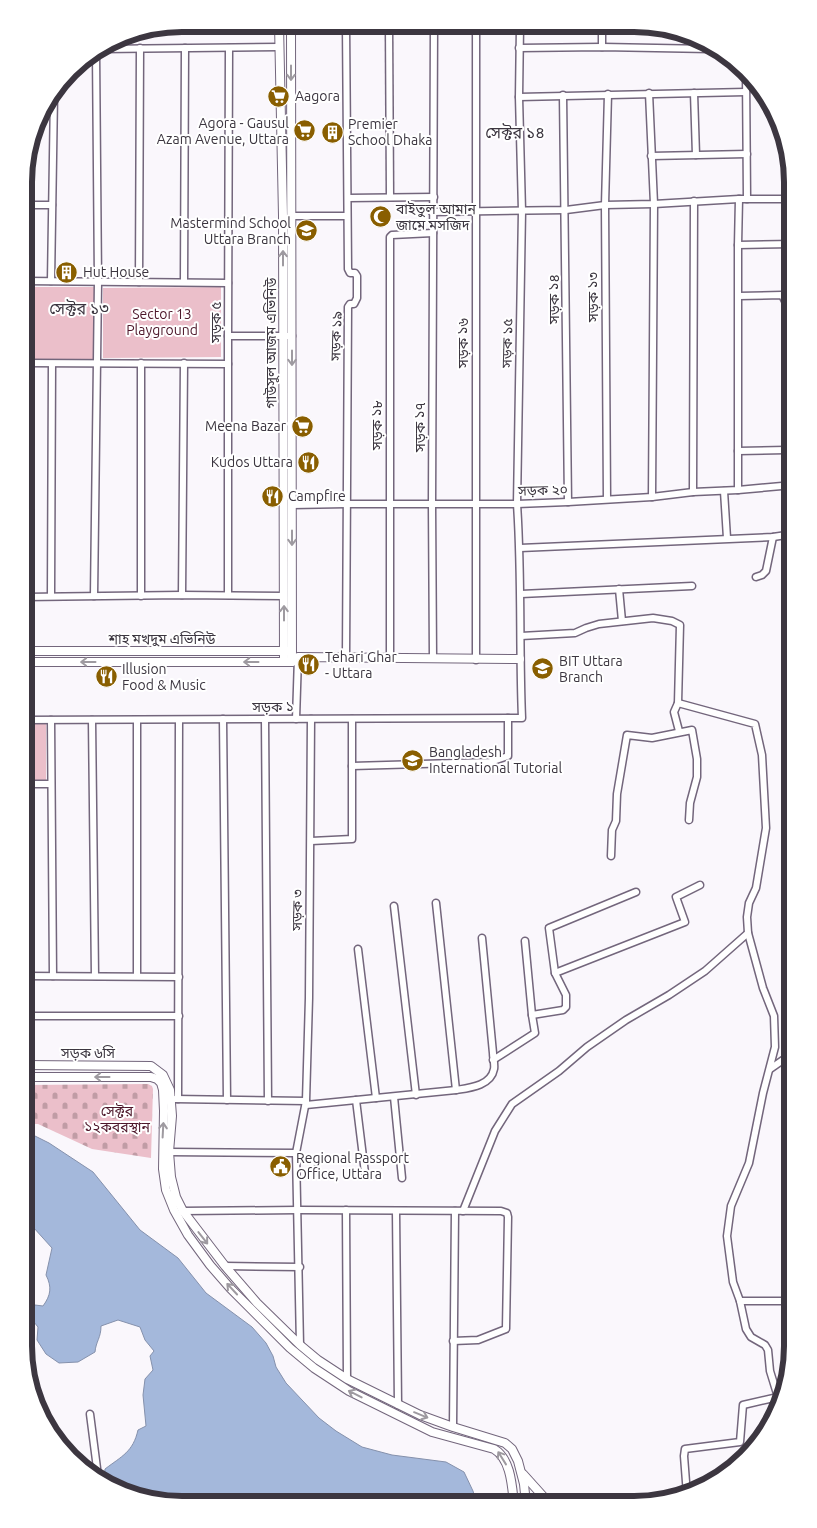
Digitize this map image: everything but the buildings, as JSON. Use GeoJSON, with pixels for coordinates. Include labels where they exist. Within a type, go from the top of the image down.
{"type":"FeatureCollection","features":[{"type":"Feature","properties":{"kind":"street","name":"সড়ক ১৭"},"geometry":{"type":"LineString","coordinates":[[433,658],[432,212],[434,197],[434,32]]}},
{"type":"Feature","properties":{"kind":"street","name":"সড়ক ১৬"},"geometry":{"type":"LineString","coordinates":[[476,32],[477,212],[474,504],[476,660]]}},
{"type":"Feature","properties":{"kind":"street","name":"সড়ক ১৫"},"geometry":{"type":"LineString","coordinates":[[520,32],[519,96],[522,211],[517,504],[520,548],[522,718]]}},
{"type":"Feature","properties":{"kind":"street"},"geometry":{"type":"LineString","coordinates":[[602,32],[602,47]]}},
{"type":"Feature","properties":{"kind":"street","name":"গাউসুল আজম এভিনিউ"},"geometry":{"type":"LineString","coordinates":[[279,33],[283,216],[284,596],[290,657]]}},
{"type":"Feature","properties":{"kind":"street","name":"গাউসুল আজম এভিনিউ"},"geometry":{"type":"LineString","coordinates":[[290,657],[292,505],[291,33]]}},
{"type":"Feature","properties":{"kind":"street","name":"সড়ক ১৯"},"geometry":{"type":"LineString","coordinates":[[346,33],[348,269],[350,273],[355,273],[357,276],[357,298],[354,304],[350,304],[348,307],[346,658]]}},
{"type":"Feature","properties":{"kind":"street"},"geometry":{"type":"LineString","coordinates":[[389,33],[390,197]]}},
{"type":"Feature","properties":{"kind":"street"},"geometry":{"type":"LineString","coordinates":[[117,48],[279,47]]}},
{"type":"Feature","properties":{"kind":"street"},"geometry":{"type":"LineString","coordinates":[[139,282],[140,48]]}},
{"type":"Feature","properties":{"kind":"street"},"geometry":{"type":"LineString","coordinates":[[184,282],[185,48]]}},
{"type":"Feature","properties":{"kind":"street","name":"সড়ক ৫"},"geometry":{"type":"LineString","coordinates":[[228,595],[229,48]]}},
{"type":"Feature","properties":{"kind":"street"},"geometry":{"type":"LineString","coordinates":[[519,48],[702,49]]}},
{"type":"Feature","properties":{"kind":"street"},"geometry":{"type":"LineString","coordinates":[[94,596],[98,282],[96,61]]}},
{"type":"Feature","properties":{"kind":"street"},"geometry":{"type":"LineString","coordinates":[[746,83],[747,199]]}},
{"type":"Feature","properties":{"kind":"street"},"geometry":{"type":"LineString","coordinates":[[519,96],[746,92]]}},
{"type":"Feature","properties":{"kind":"street"},"geometry":{"type":"LineString","coordinates":[[648,93],[654,204],[652,497]]}},
{"type":"Feature","properties":{"kind":"street"},"geometry":{"type":"LineString","coordinates":[[694,93],[696,155]]}},
{"type":"Feature","properties":{"kind":"street","name":"সড়ক ১৩"},"geometry":{"type":"LineString","coordinates":[[607,499],[605,205],[608,94]]}},
{"type":"Feature","properties":{"kind":"street","name":"সড়ক ১৪"},"geometry":{"type":"LineString","coordinates":[[563,95],[566,210],[568,502]]}},
{"type":"Feature","properties":{"kind":"street"},"geometry":{"type":"LineString","coordinates":[[51,281],[54,107]]}},
{"type":"Feature","properties":{"kind":"street"},"geometry":{"type":"LineString","coordinates":[[651,156],[747,154]]}},
{"type":"Feature","properties":{"kind":"street"},"geometry":{"type":"LineString","coordinates":[[348,198],[434,197]]}},
{"type":"Feature","properties":{"kind":"street"},"geometry":{"type":"LineString","coordinates":[[432,212],[566,210],[605,205],[784,198]]}},
{"type":"Feature","properties":{"kind":"street"},"geometry":{"type":"LineString","coordinates":[[738,490],[739,199]]}},
{"type":"Feature","properties":{"kind":"street"},"geometry":{"type":"LineString","coordinates":[[693,492],[694,202]]}},
{"type":"Feature","properties":{"kind":"street"},"geometry":{"type":"LineString","coordinates":[[32,205],[52,205]]}},
{"type":"Feature","properties":{"kind":"street"},"geometry":{"type":"LineString","coordinates":[[292,216],[347,216]]}},
{"type":"Feature","properties":{"kind":"street","name":"সড়ক ১৮"},"geometry":{"type":"LineString","coordinates":[[390,658],[390,237],[392,235],[433,233]]}},
{"type":"Feature","properties":{"kind":"street"},"geometry":{"type":"LineString","coordinates":[[738,245],[784,244]]}},
{"type":"Feature","properties":{"kind":"street"},"geometry":{"type":"LineString","coordinates":[[32,281],[228,283]]}},
{"type":"Feature","properties":{"kind":"street"},"geometry":{"type":"LineString","coordinates":[[739,296],[782,295],[784,298]]}},
{"type":"Feature","properties":{"kind":"street"},"geometry":{"type":"LineString","coordinates":[[228,336],[292,336]]}},
{"type":"Feature","properties":{"kind":"street"},"geometry":{"type":"LineString","coordinates":[[141,363],[141,596]]}},
{"type":"Feature","properties":{"kind":"street"},"geometry":{"type":"LineString","coordinates":[[182,595],[184,363]]}},
{"type":"Feature","properties":{"kind":"street"},"geometry":{"type":"LineString","coordinates":[[32,364],[228,364]]}},
{"type":"Feature","properties":{"kind":"street"},"geometry":{"type":"LineString","coordinates":[[51,596],[52,364]]}},
{"type":"Feature","properties":{"kind":"street"},"geometry":{"type":"LineString","coordinates":[[738,451],[784,450]]}},
{"type":"Feature","properties":{"kind":"street","name":"সড়ক ২০"},"geometry":{"type":"LineString","coordinates":[[292,505],[568,502],[784,486]]}},
{"type":"Feature","properties":{"kind":"street"},"geometry":{"type":"LineString","coordinates":[[724,491],[727,538]]}},
{"type":"Feature","properties":{"kind":"street"},"geometry":{"type":"LineString","coordinates":[[520,548],[784,535]]}},
{"type":"Feature","properties":{"kind":"street"},"geometry":{"type":"LineString","coordinates":[[756,576],[762,575],[766,571],[774,536]]}},
{"type":"Feature","properties":{"kind":"street"},"geometry":{"type":"LineString","coordinates":[[521,594],[692,586]]}},
{"type":"Feature","properties":{"kind":"street"},"geometry":{"type":"LineString","coordinates":[[619,589],[622,621]]}},
{"type":"Feature","properties":{"kind":"street"},"geometry":{"type":"LineString","coordinates":[[32,596],[284,596]]}},
{"type":"Feature","properties":{"kind":"street"},"geometry":{"type":"LineString","coordinates":[[520,636],[574,633],[599,624],[653,618],[672,621],[680,625],[678,703],[674,712],[679,732]]}},
{"type":"Feature","properties":{"kind":"street"},"geometry":{"type":"LineString","coordinates":[[165,651],[165,662]]}},
{"type":"Feature","properties":{"kind":"street","name":"শাহ মখদুম এভিনিউ"},"geometry":{"type":"LineString","coordinates":[[32,652],[165,651],[290,657],[520,660]]}},
{"type":"Feature","properties":{"kind":"street"},"geometry":{"type":"LineString","coordinates":[[290,657],[296,719]]}},
{"type":"Feature","properties":{"kind":"street","name":"শাহ মখদুম এভিনিউ"},"geometry":{"type":"LineString","coordinates":[[32,662],[165,662],[290,657]]}},
{"type":"Feature","properties":{"kind":"street"},"geometry":{"type":"LineString","coordinates":[[678,703],[756,724],[762,755],[766,828],[756,888],[749,903],[747,917],[748,933],[763,988],[774,1016],[776,1030],[775,1047],[763,1093],[749,1163],[731,1206],[727,1236],[733,1282],[748,1334],[765,1345],[768,1350],[770,1371],[777,1393]]}},
{"type":"Feature","properties":{"kind":"street"},"geometry":{"type":"LineString","coordinates":[[352,766],[490,762],[508,756],[508,718]]}},
{"type":"Feature","properties":{"kind":"street","name":"সড়ক ১"},"geometry":{"type":"LineString","coordinates":[[32,720],[522,718]]}},
{"type":"Feature","properties":{"kind":"street"},"geometry":{"type":"LineString","coordinates":[[265,719],[268,1101]]}},
{"type":"Feature","properties":{"kind":"street","name":"সড়ক ৩"},"geometry":{"type":"LineString","coordinates":[[300,1344],[300,1266],[296,1153],[306,1103],[311,841],[311,719]]}},
{"type":"Feature","properties":{"kind":"street"},"geometry":{"type":"LineString","coordinates":[[311,841],[352,839],[352,719]]}},
{"type":"Feature","properties":{"kind":"street"},"geometry":{"type":"LineString","coordinates":[[50,720],[53,976]]}},
{"type":"Feature","properties":{"kind":"street"},"geometry":{"type":"LineString","coordinates":[[92,720],[95,976]]}},
{"type":"Feature","properties":{"kind":"street"},"geometry":{"type":"LineString","coordinates":[[137,720],[137,976]]}},
{"type":"Feature","properties":{"kind":"street"},"geometry":{"type":"LineString","coordinates":[[179,720],[178,1073],[170,1152],[176,1197],[183,1212],[257,1303],[318,1360],[347,1379],[398,1405],[453,1427],[505,1443],[512,1449],[518,1460],[525,1496]]}},
{"type":"Feature","properties":{"kind":"street"},"geometry":{"type":"LineString","coordinates":[[223,720],[227,1100]]}},
{"type":"Feature","properties":{"kind":"street"},"geometry":{"type":"LineString","coordinates":[[611,856],[612,830],[616,821],[617,794],[627,735],[652,738],[692,730],[697,759],[697,777],[690,802],[688,820]]}},
{"type":"Feature","properties":{"kind":"street"},"geometry":{"type":"LineString","coordinates":[[32,784],[51,784]]}},
{"type":"Feature","properties":{"kind":"street"},"geometry":{"type":"LineString","coordinates":[[555,973],[685,922],[676,897],[700,885]]}},
{"type":"Feature","properties":{"kind":"street"},"geometry":{"type":"LineString","coordinates":[[532,1015],[563,1010],[566,1007],[566,995],[555,973],[550,928],[636,892]]}},
{"type":"Feature","properties":{"kind":"street"},"geometry":{"type":"LineString","coordinates":[[436,903],[456,1090]]}},
{"type":"Feature","properties":{"kind":"street"},"geometry":{"type":"LineString","coordinates":[[394,906],[416,1095]]}},
{"type":"Feature","properties":{"kind":"street"},"geometry":{"type":"LineString","coordinates":[[463,1211],[495,1131],[512,1104],[626,1020],[705,971],[748,933]]}},
{"type":"Feature","properties":{"kind":"street"},"geometry":{"type":"LineString","coordinates":[[175,1099],[306,1103],[416,1095],[475,1086],[489,1078],[494,1070],[494,1053],[482,938]]}},
{"type":"Feature","properties":{"kind":"street"},"geometry":{"type":"LineString","coordinates":[[493,1060],[535,1033],[525,941]]}},
{"type":"Feature","properties":{"kind":"street"},"geometry":{"type":"LineString","coordinates":[[358,949],[376,1098]]}},
{"type":"Feature","properties":{"kind":"street"},"geometry":{"type":"LineString","coordinates":[[32,976],[179,976]]}},
{"type":"Feature","properties":{"kind":"street"},"geometry":{"type":"LineString","coordinates":[[32,1016],[179,1016]]}},
{"type":"Feature","properties":{"kind":"street"},"geometry":{"type":"LineString","coordinates":[[770,1069],[784,1059]]}},
{"type":"Feature","properties":{"kind":"street","name":"সড়ক ৬সি"},"geometry":{"type":"LineString","coordinates":[[32,1066],[151,1066],[159,1077]]}},
{"type":"Feature","properties":{"kind":"street"},"geometry":{"type":"LineString","coordinates":[[64,1066],[64,1077]]}},
{"type":"Feature","properties":{"kind":"street"},"geometry":{"type":"LineString","coordinates":[[159,1077],[178,1073]]}},
{"type":"Feature","properties":{"kind":"street","name":"সড়ক ৬সি"},"geometry":{"type":"LineString","coordinates":[[32,1077],[159,1077]]}},
{"type":"Feature","properties":{"kind":"street"},"geometry":{"type":"LineString","coordinates":[[159,1077],[175,1099]]}},
{"type":"Feature","properties":{"kind":"street"},"geometry":{"type":"LineString","coordinates":[[159,1077],[164,1100],[163,1151],[166,1190],[174,1210],[188,1235],[210,1265],[276,1335],[314,1368],[349,1390],[432,1432],[494,1448],[500,1452],[509,1475],[513,1496]]}},
{"type":"Feature","properties":{"kind":"street"},"geometry":{"type":"LineString","coordinates":[[394,1097],[402,1178]]}},
{"type":"Feature","properties":{"kind":"street"},"geometry":{"type":"LineString","coordinates":[[356,1100],[365,1173]]}},
{"type":"Feature","properties":{"kind":"street"},"geometry":{"type":"LineString","coordinates":[[170,1152],[296,1153]]}},
{"type":"Feature","properties":{"kind":"street"},"geometry":{"type":"LineString","coordinates":[[183,1212],[346,1210],[501,1211],[507,1213],[506,1329],[478,1340],[453,1341]]}},
{"type":"Feature","properties":{"kind":"street"},"geometry":{"type":"LineString","coordinates":[[346,1210],[347,1379]]}},
{"type":"Feature","properties":{"kind":"street"},"geometry":{"type":"LineString","coordinates":[[396,1211],[398,1405]]}},
{"type":"Feature","properties":{"kind":"street"},"geometry":{"type":"LineString","coordinates":[[453,1427],[455,1211]]}},
{"type":"Feature","properties":{"kind":"street"},"geometry":{"type":"LineString","coordinates":[[225,1266],[300,1266]]}},
{"type":"Feature","properties":{"kind":"street"},"geometry":{"type":"LineString","coordinates":[[740,1302],[784,1301]]}},
{"type":"Feature","properties":{"kind":"street"},"geometry":{"type":"LineString","coordinates":[[686,1486],[685,1449],[740,1442],[741,1408],[743,1405],[775,1398]]}},
{"type":"Feature","properties":{"kind":"street"},"geometry":{"type":"LineString","coordinates":[[90,1414],[97,1468]]}},
{"type":"Feature","properties":{"kind":"street"},"geometry":{"type":"LineString","coordinates":[[521,1470],[543,1496]]}},
{"type":"Feature","properties":{"kind":"green space"},"geometry":{"type":"Polygon","coordinates":[[[32,287],[94,287],[94,360],[32,360],[32,287]]]}},
{"type":"Feature","properties":{"kind":"green space","name":"Sector 13 Playground"},"geometry":{"type":"Polygon","coordinates":[[[221,287],[221,357],[103,358],[103,288],[221,287]]]}},
{"type":"Feature","properties":{"kind":"green space"},"geometry":{"type":"Polygon","coordinates":[[[32,724],[46,724],[46,780],[32,780],[32,724]]]}},
{"type":"Feature","properties":{"kind":"green space","name":"সেক্টর ১২কবরস্থান"},"geometry":{"type":"Polygon","coordinates":[[[148,1084],[152,1086],[151,1158],[92,1149],[38,1124],[32,1124],[32,1085],[148,1084]]]}},
{"type":"Feature","properties":{"kind":"water"},"geometry":{"type":"Polygon","coordinates":[[[32,1134],[49,1143],[93,1172],[140,1230],[178,1258],[206,1293],[252,1327],[266,1343],[276,1367],[286,1383],[319,1418],[362,1447],[392,1455],[446,1462],[464,1472],[475,1496],[183,1496],[144,1490],[125,1484],[108,1475],[105,1473],[105,1469],[130,1449],[138,1430],[146,1426],[143,1395],[145,1379],[153,1370],[150,1356],[154,1351],[145,1340],[140,1327],[118,1320],[101,1326],[95,1352],[78,1362],[59,1363],[46,1354],[37,1340],[38,1327],[32,1320],[32,1310],[35,1305],[43,1306],[49,1295],[50,1287],[46,1275],[52,1248],[32,1226],[32,1134]]]}},
{"type":"Feature","properties":{"kind":"place","name":"Aagora"},"geometry":{"type":"Point","coordinates":[279,96]}},
{"type":"Feature","properties":{"kind":"place","name":"Agora - Gausul Azam Avenue, Uttara"},"geometry":{"type":"Point","coordinates":[305,131]}},
{"type":"Feature","properties":{"kind":"place","name":"Premier School Dhaka"},"geometry":{"type":"Point","coordinates":[332,132]}},
{"type":"Feature","properties":{"kind":"place","name":"বাইতুল আমান জামে মসজিদ"},"geometry":{"type":"Point","coordinates":[380,217]}},
{"type":"Feature","properties":{"kind":"place","name":"Mastermind School Uttara Branch"},"geometry":{"type":"Point","coordinates":[307,231]}},
{"type":"Feature","properties":{"kind":"place","name":"Hut House"},"geometry":{"type":"Point","coordinates":[67,272]}},
{"type":"Feature","properties":{"kind":"place","name":"Meena Bazar"},"geometry":{"type":"Point","coordinates":[302,426]}},
{"type":"Feature","properties":{"kind":"place","name":"Kudos Uttara"},"geometry":{"type":"Point","coordinates":[309,462]}},
{"type":"Feature","properties":{"kind":"place","name":"Campfire"},"geometry":{"type":"Point","coordinates":[272,496]}},
{"type":"Feature","properties":{"kind":"place","name":"Tehari Ghar - Uttara"},"geometry":{"type":"Point","coordinates":[309,665]}},
{"type":"Feature","properties":{"kind":"place","name":"BIT Uttara Branch"},"geometry":{"type":"Point","coordinates":[543,669]}},
{"type":"Feature","properties":{"kind":"place","name":"Illusion Food & Music"},"geometry":{"type":"Point","coordinates":[106,677]}},
{"type":"Feature","properties":{"kind":"place","name":"Bangladesh International Tutorial"},"geometry":{"type":"Point","coordinates":[413,760]}},
{"type":"Feature","properties":{"kind":"place","name":"Regional Passport Office, Uttara"},"geometry":{"type":"Point","coordinates":[280,1166]}},
{"type":"Feature","properties":{"kind":"district","name":"সেক্টর ১৪"},"geometry":{"type":"Point","coordinates":[515,132]}},
{"type":"Feature","properties":{"kind":"district","name":"সেক্টর ১৩"},"geometry":{"type":"Point","coordinates":[79,308]}}]}
